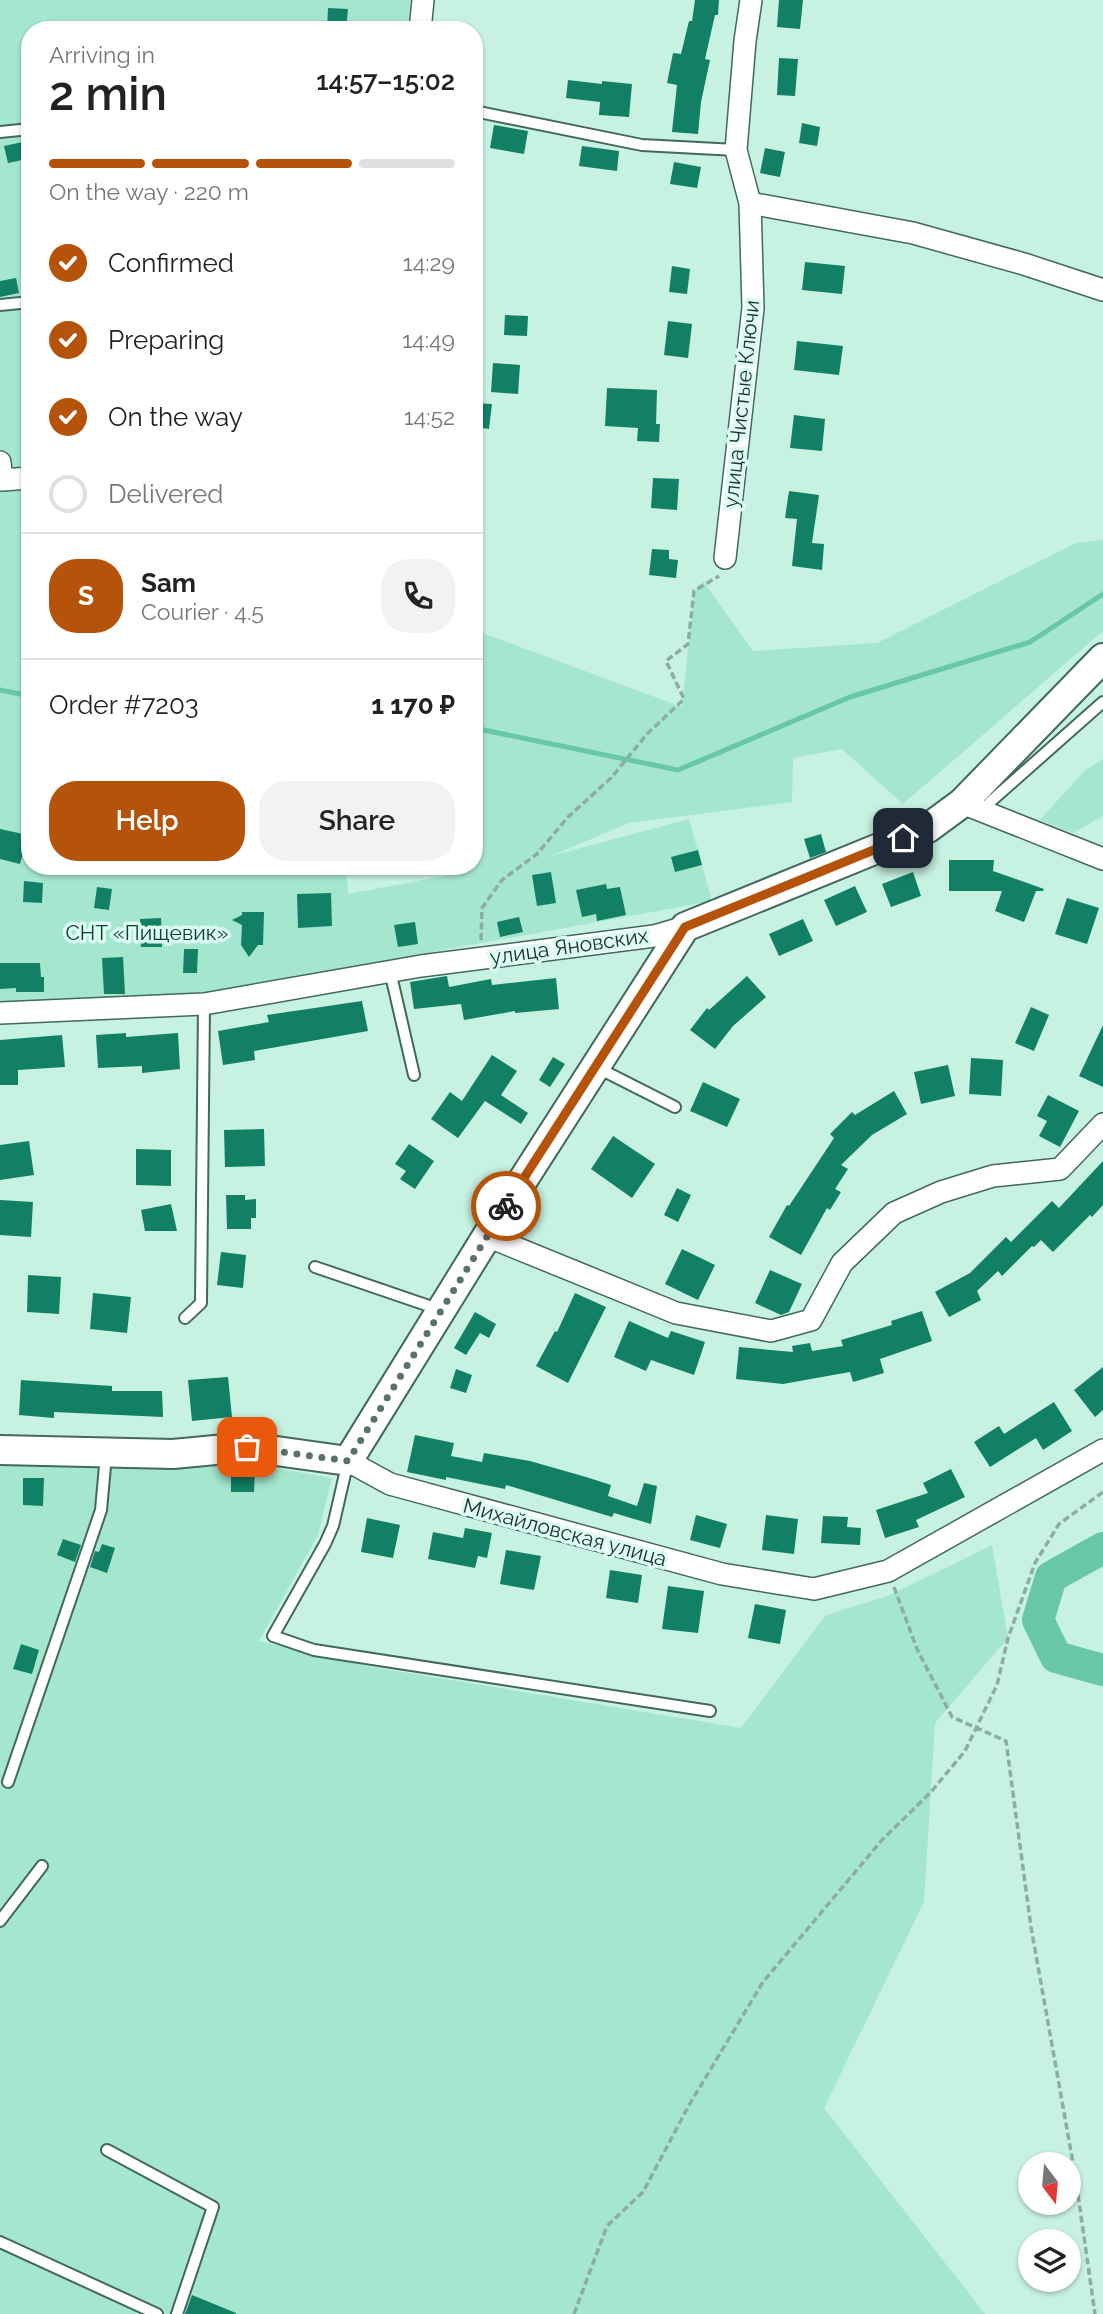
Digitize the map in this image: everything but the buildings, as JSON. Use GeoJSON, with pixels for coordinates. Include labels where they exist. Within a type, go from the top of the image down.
{"type":"FeatureCollection","features":[{"type":"Feature","properties":{"kind":"street"},"geometry":{"type":"LineString","coordinates":[[421,21],[423,0]]}},
{"type":"Feature","properties":{"kind":"street","name":"улица Чистые Ключи"},"geometry":{"type":"LineString","coordinates":[[725,566],[753,308],[750,203],[736,150],[751,0]]}},
{"type":"Feature","properties":{"kind":"street"},"geometry":{"type":"LineString","coordinates":[[750,203],[913,233],[1024,264],[1103,290]]}},
{"type":"Feature","properties":{"kind":"street"},"geometry":{"type":"LineString","coordinates":[[1,471],[21,476]]}},
{"type":"Feature","properties":{"kind":"street","name":"улица Яновских"},"geometry":{"type":"LineString","coordinates":[[0,1013],[204,1004],[390,971],[654,936],[685,927],[973,808],[1103,658]]}},
{"type":"Feature","properties":{"kind":"street"},"geometry":{"type":"LineString","coordinates":[[973,808],[1103,859]]}},
{"type":"Feature","properties":{"kind":"street"},"geometry":{"type":"LineString","coordinates":[[348,1461],[487,1236],[685,927]]}},
{"type":"Feature","properties":{"kind":"street"},"geometry":{"type":"LineString","coordinates":[[487,1236],[676,1313],[771,1331],[811,1320],[842,1263],[894,1213],[941,1192],[993,1176],[1060,1169],[1103,1124]]}},
{"type":"Feature","properties":{"kind":"street","name":"Михайловская улица"},"geometry":{"type":"LineString","coordinates":[[0,1450],[173,1454],[247,1447],[348,1461],[390,1484],[722,1574],[814,1589],[888,1571],[1103,1450]]}},
{"type":"Feature","properties":{"kind":"lane"},"geometry":{"type":"LineString","coordinates":[[483,113],[642,145],[736,150]]}},
{"type":"Feature","properties":{"kind":"lane"},"geometry":{"type":"LineString","coordinates":[[0,132],[21,130]]}},
{"type":"Feature","properties":{"kind":"lane"},"geometry":{"type":"LineString","coordinates":[[0,306],[21,303]]}},
{"type":"Feature","properties":{"kind":"lane"},"geometry":{"type":"LineString","coordinates":[[973,808],[990,802],[1103,702]]}},
{"type":"Feature","properties":{"kind":"lane"},"geometry":{"type":"LineString","coordinates":[[390,971],[414,1074]]}},
{"type":"Feature","properties":{"kind":"lane"},"geometry":{"type":"LineString","coordinates":[[185,1318],[201,1303],[204,1004]]}},
{"type":"Feature","properties":{"kind":"lane"},"geometry":{"type":"LineString","coordinates":[[595,1067],[675,1107]]}},
{"type":"Feature","properties":{"kind":"lane"},"geometry":{"type":"LineString","coordinates":[[315,1267],[441,1310]]}},
{"type":"Feature","properties":{"kind":"lane"},"geometry":{"type":"LineString","coordinates":[[8,1782],[101,1510],[106,1452]]}},
{"type":"Feature","properties":{"kind":"lane"},"geometry":{"type":"LineString","coordinates":[[348,1461],[325,1544],[273,1636],[314,1650],[710,1711]]}},
{"type":"Feature","properties":{"kind":"lane"},"geometry":{"type":"LineString","coordinates":[[0,1921],[42,1866]]}},
{"type":"Feature","properties":{"kind":"lane"},"geometry":{"type":"LineString","coordinates":[[107,2150],[213,2207],[177,2314]]}},
{"type":"Feature","properties":{"kind":"lane"},"geometry":{"type":"LineString","coordinates":[[0,2242],[157,2314]]}},
{"type":"Feature","properties":{"kind":"path"},"geometry":{"type":"LineString","coordinates":[[480,958],[482,908],[502,880],[537,854],[568,817],[611,778],[647,734],[684,699],[666,661],[688,644],[694,591],[725,566]]}},
{"type":"Feature","properties":{"kind":"path"},"geometry":{"type":"LineString","coordinates":[[573,2314],[607,2226],[643,2192],[688,2107],[763,1982],[882,1840],[931,1792],[965,1751],[997,1685],[1008,1638],[1035,1563],[1059,1524],[1103,1492]]}},
{"type":"Feature","properties":{"kind":"path"},"geometry":{"type":"LineString","coordinates":[[888,1571],[917,1649],[952,1717],[1006,1741],[1031,1927],[1075,2174],[1095,2314]]}},
{"type":"Feature","properties":{"kind":"green space","name":"СНТ «Пищевик»"},"geometry":{"type":"Polygon","coordinates":[[[0,0],[410,0],[409,21],[21,21],[21,875],[347,875],[348,894],[444,875],[483,875],[483,633],[682,707],[694,591],[703,581],[753,651],[877,643],[1076,543],[1103,540],[1103,631],[903,804],[842,749],[793,758],[792,802],[629,823],[551,856],[689,819],[712,901],[186,997],[0,1002],[0,0]]]}},
{"type":"Feature","properties":{"kind":"green space"},"geometry":{"type":"Polygon","coordinates":[[[1103,759],[1103,816],[1073,833],[1040,820],[1084,771],[1103,759]]]}},
{"type":"Feature","properties":{"kind":"green space"},"geometry":{"type":"Polygon","coordinates":[[[0,1458],[242,1462],[332,1478],[318,1535],[259,1641],[372,1667],[741,1728],[826,1615],[888,1596],[992,1545],[1008,1638],[935,1723],[924,1902],[824,2108],[985,2314],[0,2314],[0,1458]]]}},
{"type":"Feature","properties":{"kind":"waterway"},"geometry":{"type":"LineString","coordinates":[[483,730],[678,770],[850,697],[1030,642],[1103,594]]}},
{"type":"Feature","properties":{"kind":"waterway"},"geometry":{"type":"LineString","coordinates":[[0,690],[21,694]]}},
{"type":"Feature","properties":{"kind":"waterway"},"geometry":{"type":"LineString","coordinates":[[1103,1548],[1051,1577],[1038,1620],[1056,1657],[1103,1670]]}},
{"type":"Feature","properties":{"kind":"way so far"},"geometry":{"type":"LineString","coordinates":[[247,1447],[348,1461],[506,1206]]}},
{"type":"Feature","properties":{"kind":"route"},"geometry":{"type":"LineString","coordinates":[[506,1206],[685,927],[903,838]]}}]}
